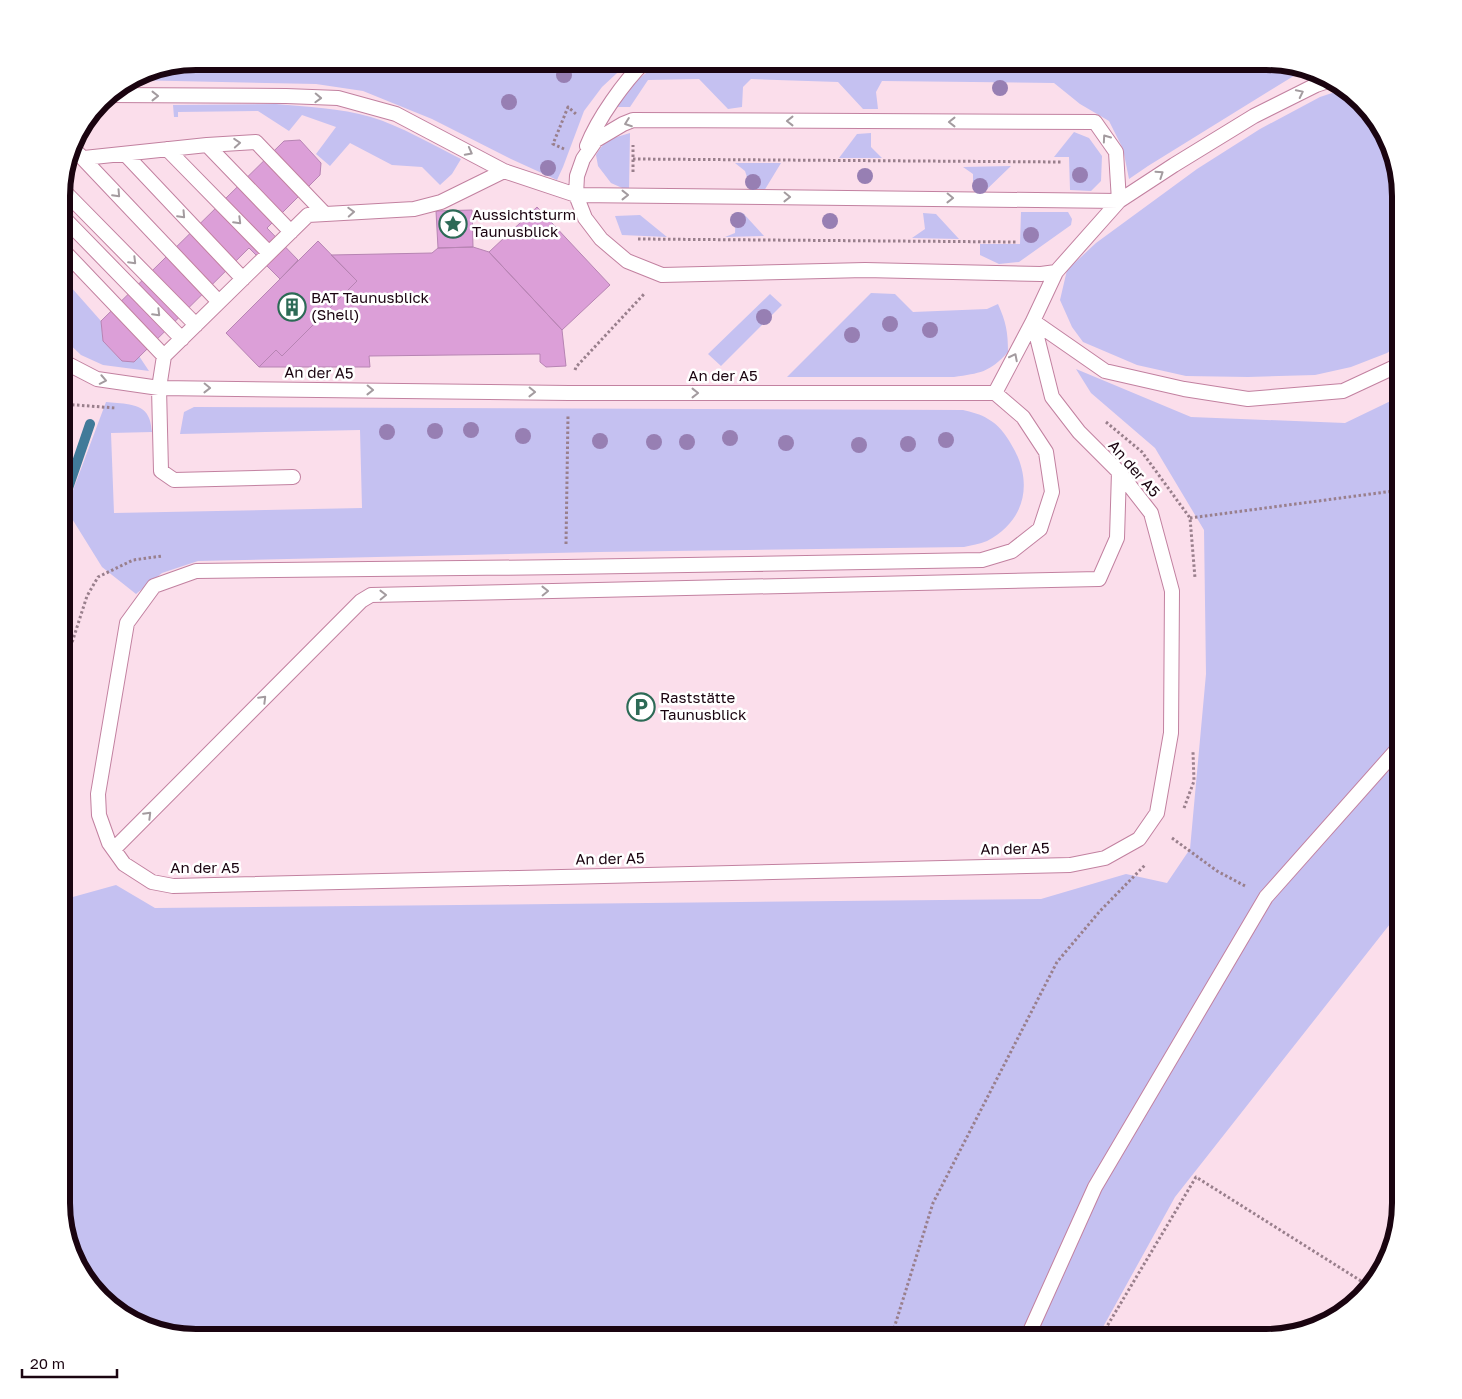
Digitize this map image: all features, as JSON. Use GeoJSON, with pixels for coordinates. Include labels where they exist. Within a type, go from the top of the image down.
{"type":"FeatureCollection","features":[{"type":"Feature","properties":{"kind":"lane"},"geometry":{"type":"LineString","coordinates":[[638,70],[616,96],[594,129],[577,176],[576,195],[584,218],[601,239],[627,261],[662,275],[865,270],[1040,274],[1056,272]]}},
{"type":"Feature","properties":{"kind":"lane"},"geometry":{"type":"LineString","coordinates":[[996,393],[1056,272],[1119,201],[1254,116],[1321,83]]}},
{"type":"Feature","properties":{"kind":"lane"},"geometry":{"type":"LineString","coordinates":[[121,95],[338,98],[396,114],[504,171],[576,195],[1119,201]]}},
{"type":"Feature","properties":{"kind":"lane"},"geometry":{"type":"LineString","coordinates":[[582,159],[596,140],[633,120],[1095,122],[1116,152],[1119,201]]}},
{"type":"Feature","properties":{"kind":"lane"},"geometry":{"type":"LineString","coordinates":[[84,158],[207,145],[256,142],[325,214]]}},
{"type":"Feature","properties":{"kind":"lane"},"geometry":{"type":"LineString","coordinates":[[207,145],[291,232]]}},
{"type":"Feature","properties":{"kind":"lane"},"geometry":{"type":"LineString","coordinates":[[167,149],[269,253]]}},
{"type":"Feature","properties":{"kind":"lane"},"geometry":{"type":"LineString","coordinates":[[78,153],[219,302]]}},
{"type":"Feature","properties":{"kind":"lane"},"geometry":{"type":"LineString","coordinates":[[125,154],[243,279]]}},
{"type":"Feature","properties":{"kind":"lane"},"geometry":{"type":"LineString","coordinates":[[294,477],[174,480],[161,470],[159,388],[164,356],[308,215],[414,209],[441,202],[504,171]]}},
{"type":"Feature","properties":{"kind":"lane"},"geometry":{"type":"LineString","coordinates":[[70,197],[196,325]]}},
{"type":"Feature","properties":{"kind":"lane"},"geometry":{"type":"LineString","coordinates":[[70,224],[182,338]]}},
{"type":"Feature","properties":{"kind":"lane"},"geometry":{"type":"LineString","coordinates":[[70,257],[164,356]]}},
{"type":"Feature","properties":{"kind":"lane"},"geometry":{"type":"LineString","coordinates":[[1033,321],[1105,372],[1184,389],[1248,399],[1343,391],[1392,368]]}},
{"type":"Feature","properties":{"kind":"lane","name":"An der A5"},"geometry":{"type":"LineString","coordinates":[[70,365],[97,379],[159,388],[569,393],[996,393],[1023,417],[1046,452],[1052,492],[1040,529],[1012,552],[982,560],[196,571],[154,586],[127,623],[98,794],[98,815],[110,843],[124,864],[152,882],[173,886],[1070,865],[1105,858],[1139,839],[1157,813],[1171,733],[1172,591],[1150,514],[1120,472],[1079,432],[1052,397],[1033,321]]}},
{"type":"Feature","properties":{"kind":"lane"},"geometry":{"type":"LineString","coordinates":[[114,849],[361,601],[371,595],[1099,579],[1117,538],[1120,472]]}},
{"type":"Feature","properties":{"kind":"lane"},"geometry":{"type":"LineString","coordinates":[[1031,1329],[1095,1188],[1266,897],[1392,756]]}},
{"type":"Feature","properties":{"kind":"path"},"geometry":{"type":"LineString","coordinates":[[633,120],[633,195]]}},
{"type":"Feature","properties":{"kind":"path"},"geometry":{"type":"LineString","coordinates":[[633,159],[1063,162]]}},
{"type":"Feature","properties":{"kind":"path"},"geometry":{"type":"LineString","coordinates":[[601,239],[1017,242]]}},
{"type":"Feature","properties":{"kind":"path"},"geometry":{"type":"LineString","coordinates":[[70,405],[117,408]]}},
{"type":"Feature","properties":{"kind":"path"},"geometry":{"type":"LineString","coordinates":[[1190,518],[1392,491]]}},
{"type":"Feature","properties":{"kind":"path"},"geometry":{"type":"LineString","coordinates":[[70,652],[87,596],[98,577],[133,560],[171,555],[196,571]]}},
{"type":"Feature","properties":{"kind":"path"},"geometry":{"type":"LineString","coordinates":[[1166,844],[1172,838],[1217,871],[1266,897]]}},
{"type":"Feature","properties":{"kind":"path"},"geometry":{"type":"LineString","coordinates":[[894,1329],[933,1203],[1057,962],[1100,911],[1152,858]]}},
{"type":"Feature","properties":{"kind":"path"},"geometry":{"type":"LineString","coordinates":[[1105,1329],[1196,1177],[1364,1283]]}},
{"type":"Feature","properties":{"kind":"shaded area"},"geometry":{"type":"Polygon","coordinates":[[[188,70],[620,70],[602,87],[584,111],[557,180],[432,119],[363,91],[316,84],[147,80],[163,74],[188,70]]]}},
{"type":"Feature","properties":{"kind":"shaded area"},"geometry":{"type":"Polygon","coordinates":[[[651,70],[1266,70],[1299,74],[1129,179],[1123,149],[1109,121],[1080,104],[1054,83],[882,81],[876,92],[878,109],[863,109],[838,82],[751,79],[743,87],[742,107],[728,109],[699,79],[648,80],[630,107],[615,107],[632,85],[651,70]]]}},
{"type":"Feature","properties":{"kind":"shaded area"},"geometry":{"type":"Polygon","coordinates":[[[1337,91],[1349,101],[1371,126],[1388,163],[1392,188],[1392,349],[1351,367],[1315,375],[1186,376],[1137,365],[1083,342],[1072,327],[1060,300],[1067,270],[1096,243],[1197,169],[1260,129],[1320,97],[1337,91]]]}},
{"type":"Feature","properties":{"kind":"shaded area"},"geometry":{"type":"Polygon","coordinates":[[[276,104],[335,110],[371,117],[405,131],[461,159],[452,174],[440,185],[422,167],[392,165],[350,143],[330,166],[316,154],[336,127],[302,115],[289,131],[258,111],[178,112],[178,117],[174,117],[173,105],[276,104]]]}},
{"type":"Feature","properties":{"kind":"shaded area"},"geometry":{"type":"Polygon","coordinates":[[[1074,132],[1089,138],[1102,156],[1101,181],[1091,191],[1070,190],[1069,157],[1054,157],[1074,132]]]}},
{"type":"Feature","properties":{"kind":"shaded area"},"geometry":{"type":"Polygon","coordinates":[[[630,133],[629,191],[611,183],[598,166],[596,155],[607,142],[630,133]]]}},
{"type":"Feature","properties":{"kind":"shaded area"},"geometry":{"type":"Polygon","coordinates":[[[871,133],[871,147],[882,158],[839,158],[857,134],[871,133]]]}},
{"type":"Feature","properties":{"kind":"shaded area"},"geometry":{"type":"Polygon","coordinates":[[[735,163],[781,163],[764,191],[752,192],[745,171],[735,163]]]}},
{"type":"Feature","properties":{"kind":"shaded area"},"geometry":{"type":"Polygon","coordinates":[[[1011,166],[983,193],[973,190],[973,174],[963,167],[1011,166]]]}},
{"type":"Feature","properties":{"kind":"shaded area"},"geometry":{"type":"Polygon","coordinates":[[[736,212],[743,213],[764,236],[725,237],[735,233],[736,212]]]}},
{"type":"Feature","properties":{"kind":"shaded area"},"geometry":{"type":"Polygon","coordinates":[[[1021,212],[1068,212],[1072,219],[1071,225],[1019,262],[999,264],[980,255],[980,244],[1020,244],[1021,212]]]}},
{"type":"Feature","properties":{"kind":"shaded area"},"geometry":{"type":"Polygon","coordinates":[[[923,213],[936,214],[959,239],[912,238],[925,229],[923,213]]]}},
{"type":"Feature","properties":{"kind":"shaded area"},"geometry":{"type":"Polygon","coordinates":[[[640,215],[667,237],[622,235],[615,216],[640,215]]]}},
{"type":"Feature","properties":{"kind":"shaded area"},"geometry":{"type":"Polygon","coordinates":[[[70,286],[101,321],[103,341],[122,361],[139,356],[149,371],[103,365],[81,355],[70,345],[70,286]]]}},
{"type":"Feature","properties":{"kind":"shaded area"},"geometry":{"type":"Polygon","coordinates":[[[871,293],[895,294],[913,312],[987,309],[998,304],[1006,327],[1008,352],[984,371],[954,377],[787,377],[871,293]]]}},
{"type":"Feature","properties":{"kind":"shaded area"},"geometry":{"type":"Polygon","coordinates":[[[770,294],[782,305],[721,366],[708,354],[770,294]]]}},
{"type":"Feature","properties":{"kind":"shaded area"},"geometry":{"type":"Polygon","coordinates":[[[1076,369],[1191,417],[1345,423],[1392,400],[1392,921],[1175,1197],[1102,1329],[196,1329],[171,1327],[140,1316],[119,1303],[101,1286],[83,1259],[74,1236],[70,1211],[70,898],[116,885],[155,908],[1041,899],[1126,874],[1167,883],[1190,849],[1206,674],[1204,530],[1155,448],[1091,393],[1076,369]]]}},
{"type":"Feature","properties":{"kind":"shaded area"},"geometry":{"type":"Polygon","coordinates":[[[106,402],[130,404],[141,408],[149,418],[152,432],[111,433],[114,513],[362,508],[360,430],[180,434],[184,412],[194,407],[963,410],[985,417],[1004,433],[1018,458],[1024,486],[1018,511],[1010,523],[1000,533],[987,541],[964,547],[598,552],[198,561],[162,573],[136,594],[102,567],[70,515],[70,498],[106,402]]]}},
{"type":"Feature","properties":{"kind":"building"},"geometry":{"type":"Polygon","coordinates":[[[300,140],[321,163],[320,175],[267,228],[298,260],[280,279],[249,248],[134,362],[122,361],[103,341],[101,321],[284,141],[300,140]]]}},
{"type":"Feature","properties":{"kind":"building"},"geometry":{"type":"Polygon","coordinates":[[[537,207],[610,285],[562,330],[489,252],[537,207]]]}},
{"type":"Feature","properties":{"kind":"building"},"geometry":{"type":"Polygon","coordinates":[[[472,210],[473,247],[438,248],[436,211],[472,210]]]}},
{"type":"Feature","properties":{"kind":"building","name":"BAT Taunusblick (Shell)"},"geometry":{"type":"Polygon","coordinates":[[[318,241],[357,281],[282,356],[276,350],[259,367],[226,333],[318,241]]]}},
{"type":"Feature","properties":{"kind":"building"},"geometry":{"type":"Polygon","coordinates":[[[473,247],[489,252],[562,330],[566,366],[546,367],[540,362],[540,354],[369,356],[370,367],[259,367],[276,350],[282,356],[357,281],[331,255],[432,253],[438,248],[473,247]]]}},
{"type":"Feature","properties":{"kind":"waterway"},"geometry":{"type":"LineString","coordinates":[[70,483],[90,424]]}},
{"type":"Feature","properties":{"kind":"place","name":"Aussichtsturm Taunusblick"},"geometry":{"type":"Point","coordinates":[453,224]}},
{"type":"Feature","properties":{"kind":"place","name":"BAT Taunusblick (Shell)"},"geometry":{"type":"Point","coordinates":[292,307]}},
{"type":"Feature","properties":{"kind":"place","name":"Raststätte Taunusblick"},"geometry":{"type":"Point","coordinates":[641,707]}}]}
